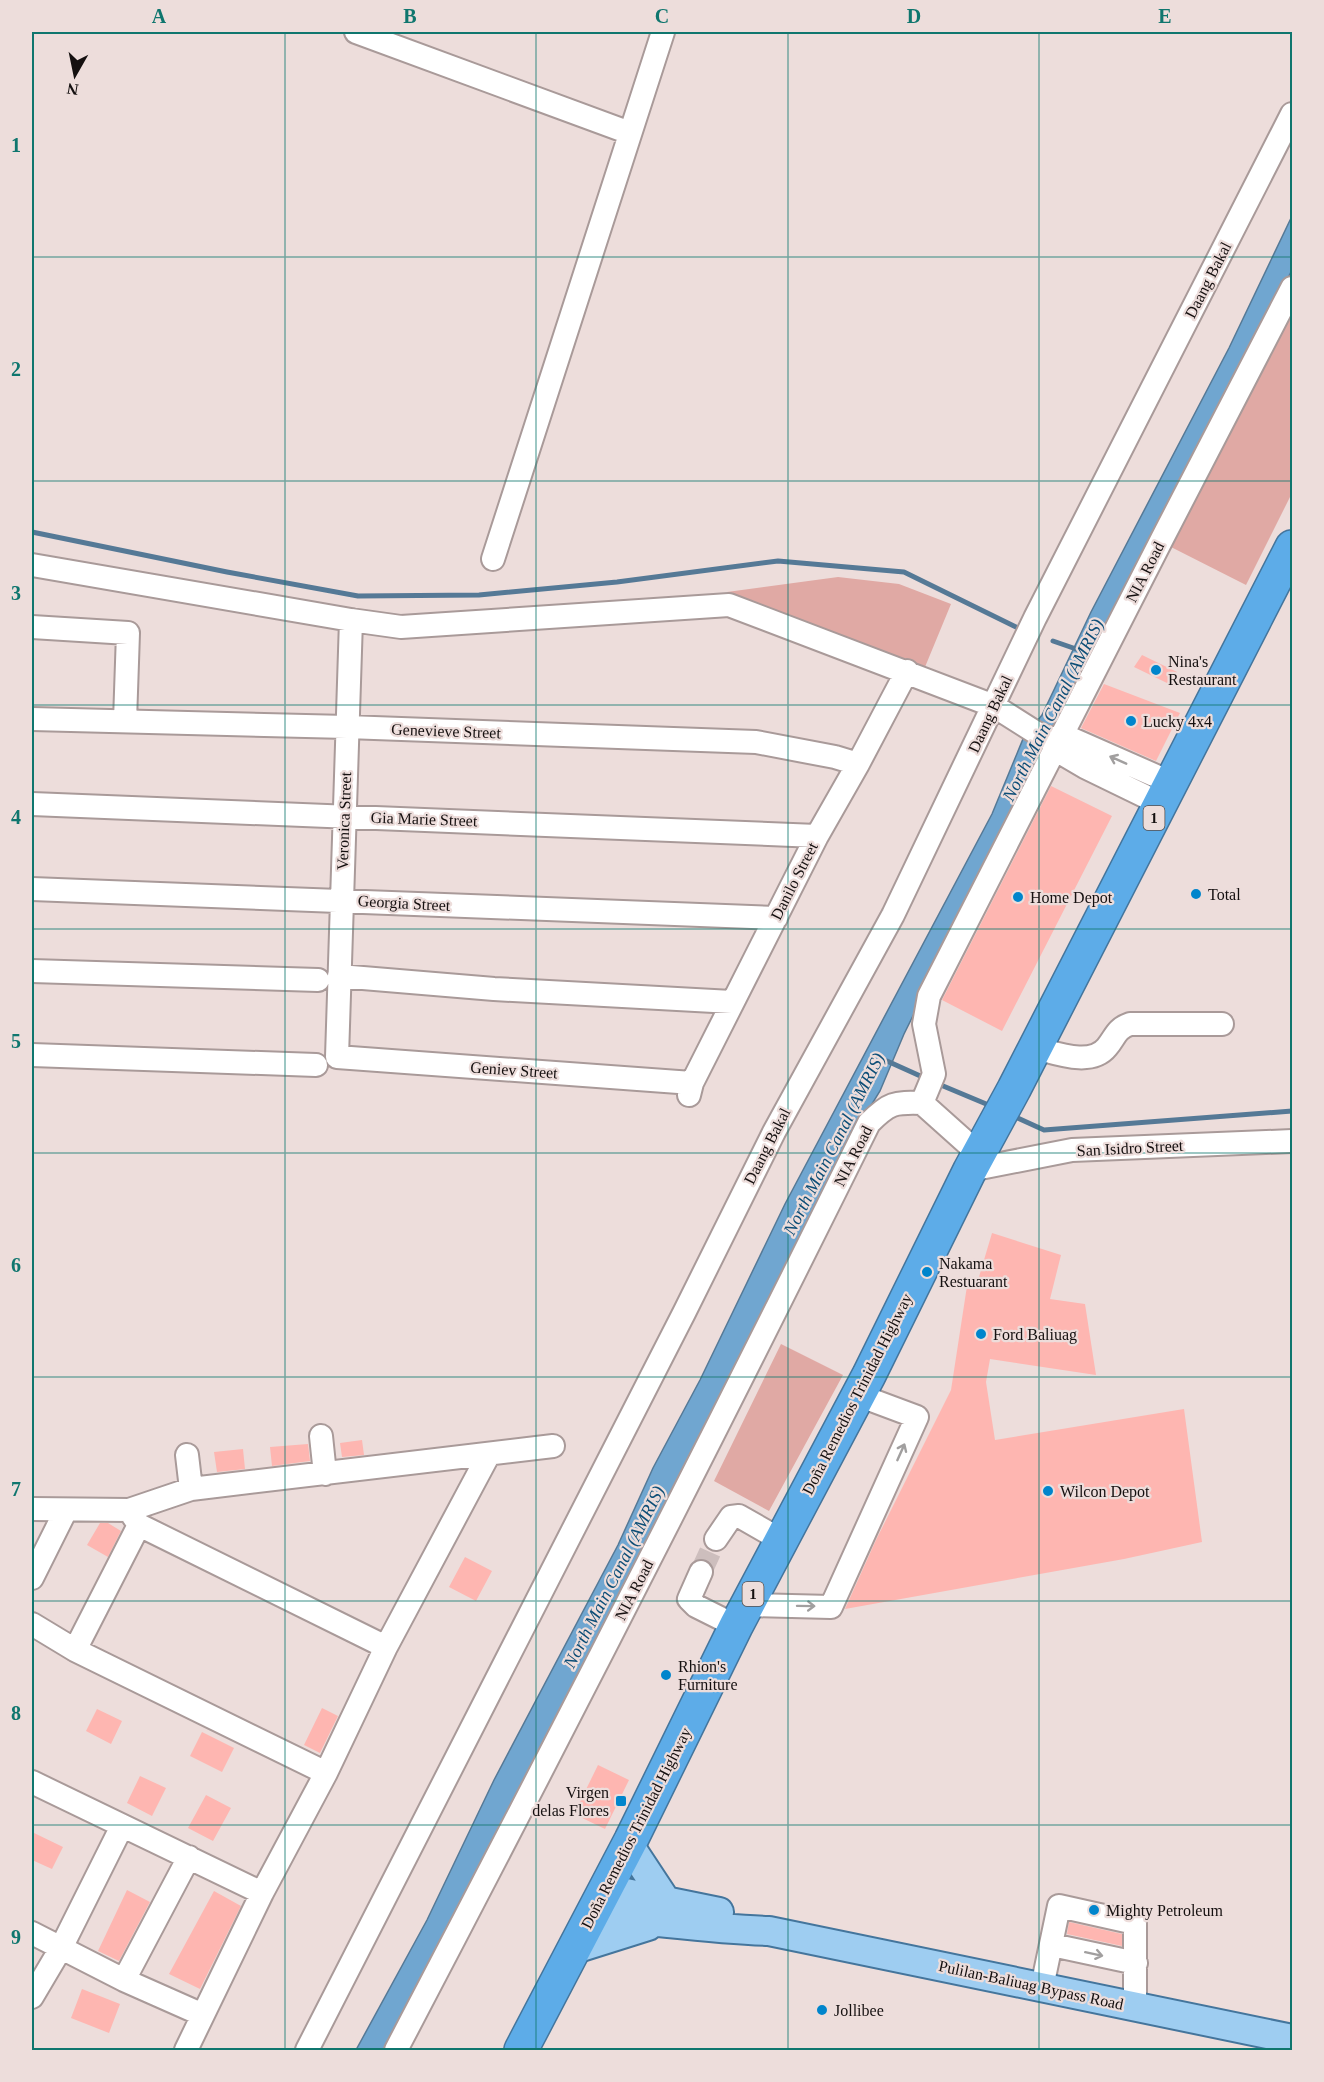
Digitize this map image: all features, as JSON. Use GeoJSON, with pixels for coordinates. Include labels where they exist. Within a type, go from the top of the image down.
{"type":"FeatureCollection","features":[{"type":"Feature","properties":{"kind":"highway","name":"Doña Remedios Trinidad Highway"},"geometry":{"type":"LineString","coordinates":[[521,2050],[629,1845],[742,1616],[858,1395],[979,1154],[1293,547]]}},
{"type":"Feature","properties":{"kind":"main road"},"geometry":{"type":"LineString","coordinates":[[575,1949],[663,1911],[629,1845]]}},
{"type":"Feature","properties":{"kind":"main road","name":"Pulilan-Baliuag Bypass Road"},"geometry":{"type":"LineString","coordinates":[[599,1902],[663,1911],[731,1915],[769,1931],[1293,2039]]}},
{"type":"Feature","properties":{"kind":"street"},"geometry":{"type":"LineString","coordinates":[[356,32],[630,133]]}},
{"type":"Feature","properties":{"kind":"street"},"geometry":{"type":"LineString","coordinates":[[493,560],[663,32]]}},
{"type":"Feature","properties":{"kind":"street","name":"Daang Bakal"},"geometry":{"type":"LineString","coordinates":[[307,2050],[684,1313],[774,1132],[893,915],[1035,618],[1293,114]]}},
{"type":"Feature","properties":{"kind":"street","name":"NIA Road"},"geometry":{"type":"LineString","coordinates":[[396,2050],[766,1330],[868,1123],[885,1107],[903,1102],[929,1088],[924,1024],[929,996],[1051,739],[1162,539],[1293,288]]}},
{"type":"Feature","properties":{"kind":"street"},"geometry":{"type":"LineString","coordinates":[[32,565],[401,627],[729,605],[994,706],[1051,739],[1166,793]]}},
{"type":"Feature","properties":{"kind":"street","name":"Veronica Street"},"geometry":{"type":"LineString","coordinates":[[326,1061],[329,978],[341,900],[351,620]]}},
{"type":"Feature","properties":{"kind":"street"},"geometry":{"type":"LineString","coordinates":[[32,627],[128,633],[125,721]]}},
{"type":"Feature","properties":{"kind":"street","name":"Danilo Street"},"geometry":{"type":"LineString","coordinates":[[691,1089],[732,1002],[817,836],[907,671]]}},
{"type":"Feature","properties":{"kind":"street","name":"Genevieve Street"},"geometry":{"type":"LineString","coordinates":[[32,719],[347,727],[756,742],[835,757],[858,764]]}},
{"type":"Feature","properties":{"kind":"street","name":"Gia Marie Street"},"geometry":{"type":"LineString","coordinates":[[32,804],[817,836]]}},
{"type":"Feature","properties":{"kind":"street","name":"Georgia Street"},"geometry":{"type":"LineString","coordinates":[[32,889],[776,918]]}},
{"type":"Feature","properties":{"kind":"street"},"geometry":{"type":"LineString","coordinates":[[32,971],[329,978],[732,1002]]}},
{"type":"Feature","properties":{"kind":"street"},"geometry":{"type":"LineString","coordinates":[[1035,1048],[1084,1058],[1094,1057],[1107,1047],[1121,1027],[1130,1024],[1222,1024]]}},
{"type":"Feature","properties":{"kind":"street","name":"Geniev Street"},"geometry":{"type":"LineString","coordinates":[[32,1054],[326,1061],[691,1089]]}},
{"type":"Feature","properties":{"kind":"street"},"geometry":{"type":"LineString","coordinates":[[929,1088],[979,1154]]}},
{"type":"Feature","properties":{"kind":"street","name":"San Isidro Street"},"geometry":{"type":"LineString","coordinates":[[979,1154],[1293,1141]]}},
{"type":"Feature","properties":{"kind":"street"},"geometry":{"type":"LineString","coordinates":[[701,1572],[689,1599],[696,1606],[742,1616],[831,1607],[917,1417],[858,1395]]}},
{"type":"Feature","properties":{"kind":"street"},"geometry":{"type":"LineString","coordinates":[[321,1436],[325,1474]]}},
{"type":"Feature","properties":{"kind":"street"},"geometry":{"type":"LineString","coordinates":[[75,1650],[134,1518],[191,1489],[553,1446]]}},
{"type":"Feature","properties":{"kind":"street"},"geometry":{"type":"LineString","coordinates":[[186,2050],[262,1893],[326,1773],[386,1647],[489,1454]]}},
{"type":"Feature","properties":{"kind":"street"},"geometry":{"type":"LineString","coordinates":[[187,1455],[191,1489]]}},
{"type":"Feature","properties":{"kind":"street"},"geometry":{"type":"LineString","coordinates":[[32,1509],[66,1510],[134,1518],[386,1647]]}},
{"type":"Feature","properties":{"kind":"street"},"geometry":{"type":"LineString","coordinates":[[32,1578],[66,1510]]}},
{"type":"Feature","properties":{"kind":"street"},"geometry":{"type":"LineString","coordinates":[[717,1539],[731,1516],[739,1516],[781,1540]]}},
{"type":"Feature","properties":{"kind":"street"},"geometry":{"type":"LineString","coordinates":[[32,1624],[75,1650],[326,1773]]}},
{"type":"Feature","properties":{"kind":"street"},"geometry":{"type":"LineString","coordinates":[[32,1782],[262,1893]]}},
{"type":"Feature","properties":{"kind":"street"},"geometry":{"type":"LineString","coordinates":[[32,1998],[61,1948],[122,1826]]}},
{"type":"Feature","properties":{"kind":"street"},"geometry":{"type":"LineString","coordinates":[[124,1980],[189,1857]]}},
{"type":"Feature","properties":{"kind":"street"},"geometry":{"type":"LineString","coordinates":[[1042,1987],[1059,1906],[1135,1923],[1135,2007]]}},
{"type":"Feature","properties":{"kind":"street"},"geometry":{"type":"LineString","coordinates":[[32,1933],[124,1980],[203,2015]]}},
{"type":"Feature","properties":{"kind":"street"},"geometry":{"type":"LineString","coordinates":[[1052,1945],[1136,1963]]}},
{"type":"Feature","properties":{"kind":"shaded area"},"geometry":{"type":"Polygon","coordinates":[[[1285,318],[1292,322],[1292,493],[1246,585],[1169,546],[1285,318]]]}},
{"type":"Feature","properties":{"kind":"shaded area"},"geometry":{"type":"Polygon","coordinates":[[[838,577],[899,584],[951,604],[925,667],[727,592],[838,577]]]}},
{"type":"Feature","properties":{"kind":"shaded area"},"geometry":{"type":"Polygon","coordinates":[[[781,1344],[843,1375],[769,1511],[714,1481],[781,1344]]]}},
{"type":"Feature","properties":{"kind":"water","name":"North Main Canal (AMRIS)"},"geometry":{"type":"Polygon","coordinates":[[[1292,216],[1292,270],[1032,775],[904,1034],[880,1091],[862,1120],[388,2050],[356,2050],[427,1920],[494,1780],[618,1545],[653,1468],[700,1380],[785,1204],[992,814],[1023,739],[1042,715],[1091,612],[1229,348],[1292,216]]]}},
{"type":"Feature","properties":{"kind":"building","name":"Nina's Restaurant"},"geometry":{"type":"Polygon","coordinates":[[[1142,655],[1177,672],[1167,683],[1134,667],[1142,655]]]}},
{"type":"Feature","properties":{"kind":"building","name":"Lucky 4x4"},"geometry":{"type":"Polygon","coordinates":[[[1104,684],[1180,713],[1156,761],[1081,728],[1104,684]]]}},
{"type":"Feature","properties":{"kind":"building"},"geometry":{"type":"Polygon","coordinates":[[[1051,786],[1112,816],[1002,1031],[942,1000],[1051,786]]]}},
{"type":"Feature","properties":{"kind":"building","name":"Wilcon Depot"},"geometry":{"type":"Polygon","coordinates":[[[992,1233],[1061,1255],[1050,1299],[1085,1304],[1096,1375],[990,1359],[986,1382],[995,1440],[1184,1409],[1202,1542],[1124,1559],[845,1609],[876,1540],[951,1390],[967,1286],[976,1287],[992,1233]]]}},
{"type":"Feature","properties":{"kind":"building"},"geometry":{"type":"Polygon","coordinates":[[[362,1440],[364,1455],[342,1457],[340,1443],[362,1440]]]}},
{"type":"Feature","properties":{"kind":"building"},"geometry":{"type":"Polygon","coordinates":[[[308,1444],[310,1461],[272,1466],[270,1447],[308,1444]]]}},
{"type":"Feature","properties":{"kind":"building"},"geometry":{"type":"Polygon","coordinates":[[[243,1449],[245,1469],[217,1472],[214,1452],[243,1449]]]}},
{"type":"Feature","properties":{"kind":"building"},"geometry":{"type":"Polygon","coordinates":[[[100,1523],[108,1523],[121,1531],[108,1557],[87,1545],[100,1523]]]}},
{"type":"Feature","properties":{"kind":"building"},"geometry":{"type":"Polygon","coordinates":[[[465,1557],[492,1571],[476,1601],[449,1587],[465,1557]]]}},
{"type":"Feature","properties":{"kind":"building"},"geometry":{"type":"Polygon","coordinates":[[[322,1708],[338,1716],[320,1753],[304,1745],[322,1708]]]}},
{"type":"Feature","properties":{"kind":"building"},"geometry":{"type":"Polygon","coordinates":[[[97,1709],[122,1721],[111,1744],[86,1731],[97,1709]]]}},
{"type":"Feature","properties":{"kind":"building"},"geometry":{"type":"Polygon","coordinates":[[[202,1732],[234,1748],[222,1772],[190,1756],[202,1732]]]}},
{"type":"Feature","properties":{"kind":"building"},"geometry":{"type":"Polygon","coordinates":[[[598,1765],[629,1780],[605,1829],[574,1814],[598,1765]]]}},
{"type":"Feature","properties":{"kind":"building"},"geometry":{"type":"Polygon","coordinates":[[[140,1776],[166,1788],[152,1816],[127,1803],[140,1776]]]}},
{"type":"Feature","properties":{"kind":"building"},"geometry":{"type":"Polygon","coordinates":[[[206,1795],[231,1808],[213,1841],[188,1828],[206,1795]]]}},
{"type":"Feature","properties":{"kind":"building"},"geometry":{"type":"Polygon","coordinates":[[[32,1832],[63,1847],[52,1869],[32,1860],[32,1832]]]}},
{"type":"Feature","properties":{"kind":"building"},"geometry":{"type":"Polygon","coordinates":[[[127,1890],[150,1902],[119,1961],[98,1951],[127,1890]]]}},
{"type":"Feature","properties":{"kind":"building"},"geometry":{"type":"Polygon","coordinates":[[[214,1891],[241,1906],[200,1989],[169,1974],[214,1891]]]}},
{"type":"Feature","properties":{"kind":"building"},"geometry":{"type":"Polygon","coordinates":[[[1069,1922],[1122,1934],[1122,1946],[1067,1934],[1069,1922]]]}},
{"type":"Feature","properties":{"kind":"building"},"geometry":{"type":"Polygon","coordinates":[[[82,1989],[120,2004],[109,2033],[71,2018],[82,1989]]]}},
{"type":"Feature","properties":{"kind":"waterway"},"geometry":{"type":"LineString","coordinates":[[32,532],[358,596],[479,595],[617,582],[778,561],[904,572],[1022,630]]}},
{"type":"Feature","properties":{"kind":"waterway"},"geometry":{"type":"LineString","coordinates":[[1053,641],[1079,650]]}},
{"type":"Feature","properties":{"kind":"waterway"},"geometry":{"type":"LineString","coordinates":[[887,1061],[927,1079]]}},
{"type":"Feature","properties":{"kind":"waterway"},"geometry":{"type":"LineString","coordinates":[[936,1083],[991,1106]]}},
{"type":"Feature","properties":{"kind":"waterway"},"geometry":{"type":"LineString","coordinates":[[1013,1116],[1044,1130],[1292,1111]]}},
{"type":"Feature","properties":{"kind":"tunnel"},"geometry":{"type":"LineString","coordinates":[[701,1572],[716,1539]]}},
{"type":"Feature","properties":{"kind":"place","name":"Nina's Restaurant"},"geometry":{"type":"Point","coordinates":[1156,670]}},
{"type":"Feature","properties":{"kind":"place","name":"Lucky 4x4"},"geometry":{"type":"Point","coordinates":[1131,721]}},
{"type":"Feature","properties":{"kind":"place","name":"Total"},"geometry":{"type":"Point","coordinates":[1196,894]}},
{"type":"Feature","properties":{"kind":"place","name":"Home Depot"},"geometry":{"type":"Point","coordinates":[1018,897]}},
{"type":"Feature","properties":{"kind":"place","name":"Nakama Restuarant"},"geometry":{"type":"Point","coordinates":[927,1272]}},
{"type":"Feature","properties":{"kind":"place","name":"Ford Baliuag"},"geometry":{"type":"Point","coordinates":[981,1334]}},
{"type":"Feature","properties":{"kind":"place","name":"Wilcon Depot"},"geometry":{"type":"Point","coordinates":[1048,1491]}},
{"type":"Feature","properties":{"kind":"place","name":"Rhion's Furniture"},"geometry":{"type":"Point","coordinates":[666,1675]}},
{"type":"Feature","properties":{"kind":"place","name":"Virgen delas Flores"},"geometry":{"type":"Point","coordinates":[621,1801]}},
{"type":"Feature","properties":{"kind":"place","name":"Mighty Petroleum"},"geometry":{"type":"Point","coordinates":[1094,1910]}},
{"type":"Feature","properties":{"kind":"place","name":"Jollibee"},"geometry":{"type":"Point","coordinates":[822,2010]}}]}
